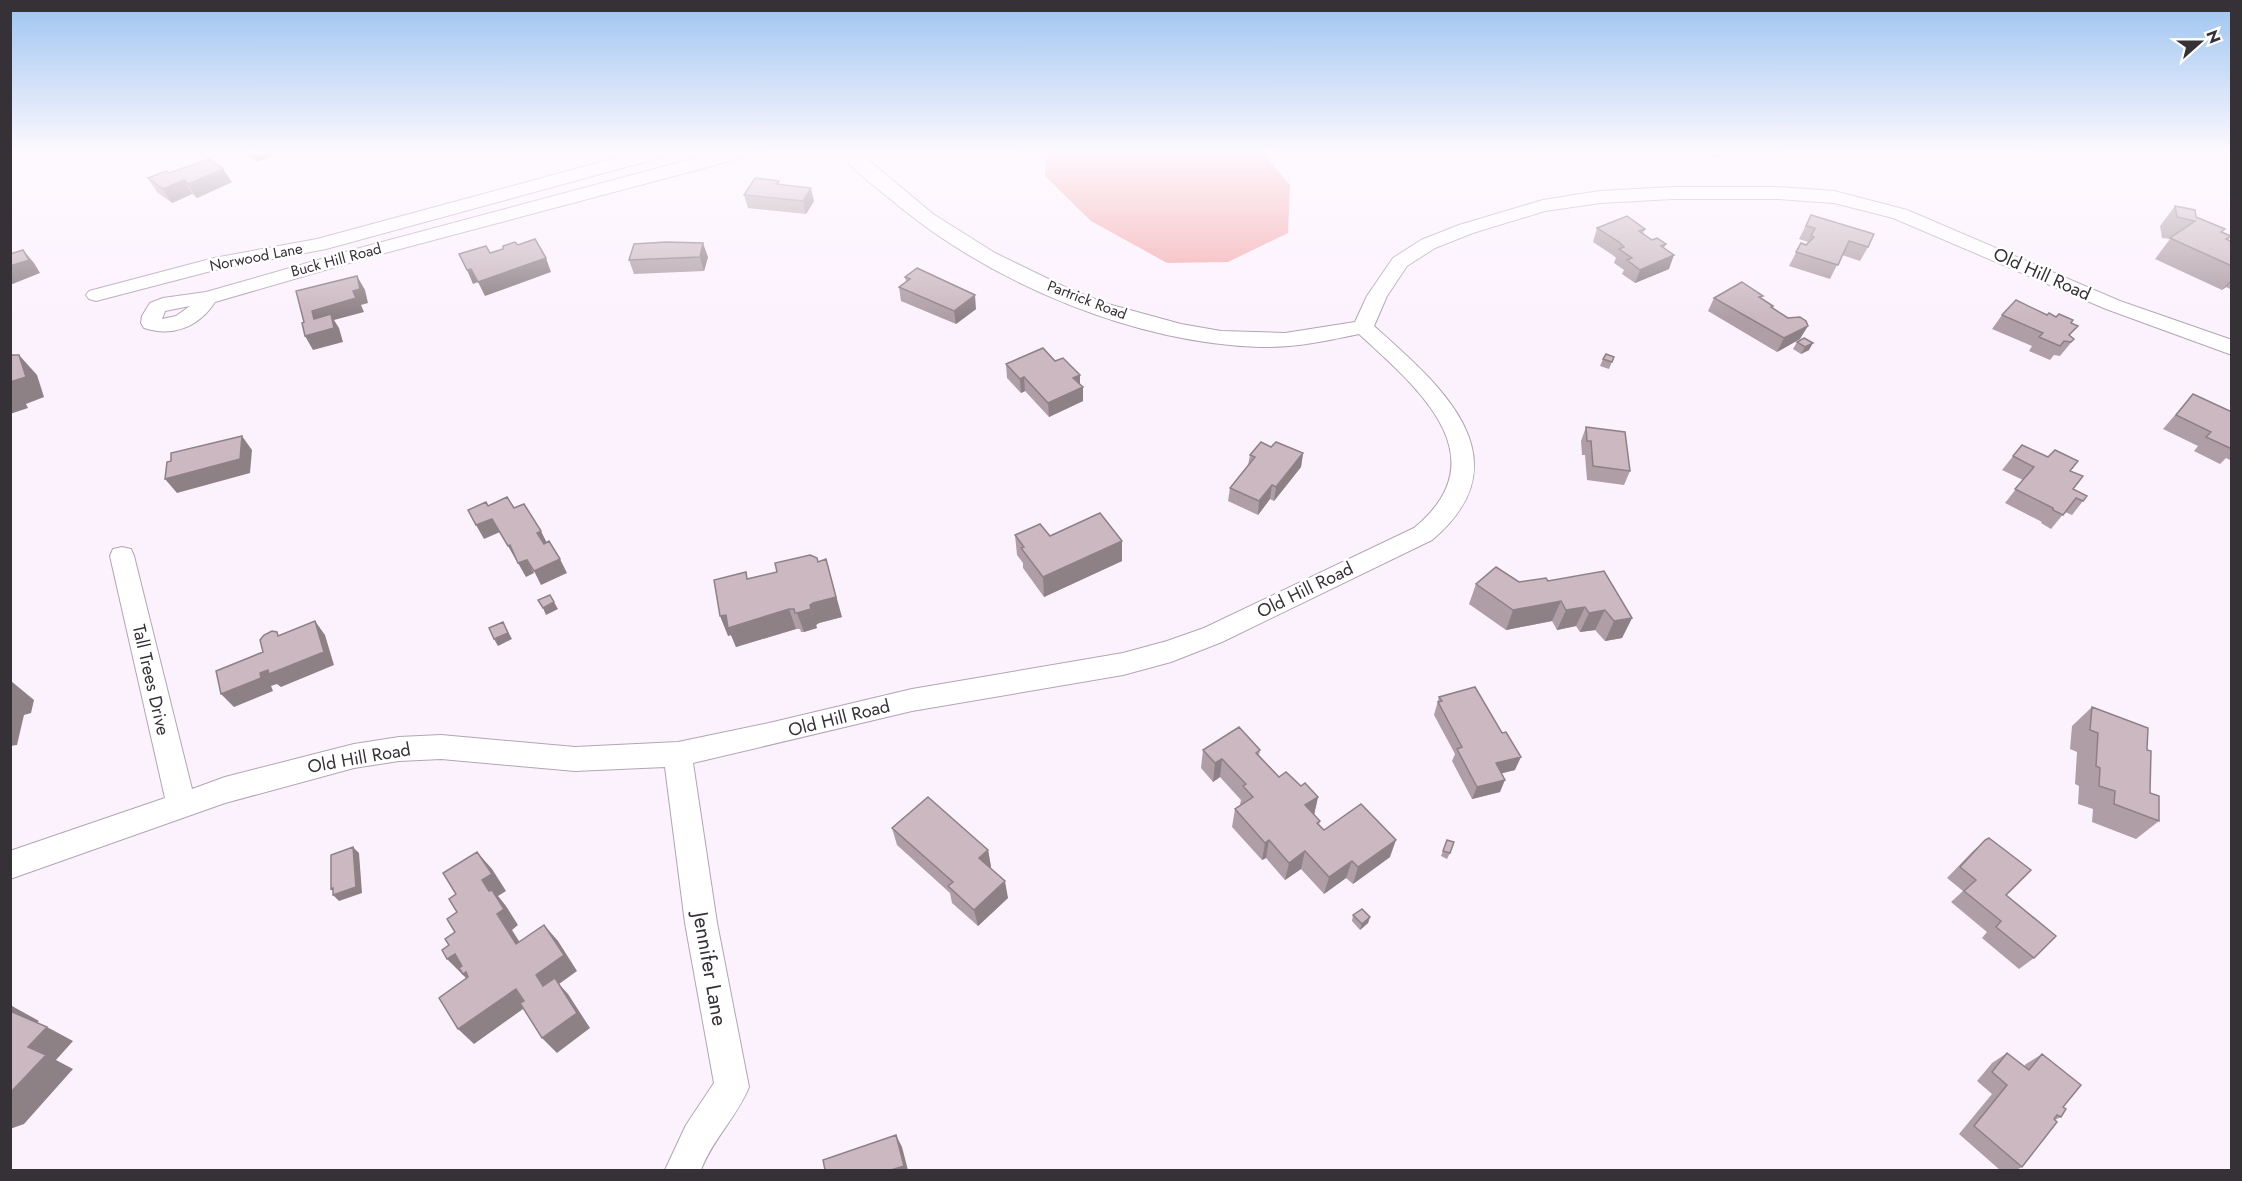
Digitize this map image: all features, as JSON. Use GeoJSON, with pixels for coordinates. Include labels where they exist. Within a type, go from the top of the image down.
{"type":"FeatureCollection","features":[{"type":"Feature","properties":{"kind":"street","name":"Norwood Lane"},"geometry":{"type":"LineString","coordinates":[[96,295],[214,264],[319,245],[458,207]]}},
{"type":"Feature","properties":{"kind":"street","name":"Buck Hill Road"},"geometry":{"type":"LineString","coordinates":[[207,298],[363,252],[539,207]]}},
{"type":"Feature","properties":{"kind":"street","name":"Partrick Road"},"geometry":{"type":"LineString","coordinates":[[913,207],[967,245],[1043,283],[1134,318],[1193,334],[1254,340],[1303,338],[1363,327]]}},
{"type":"Feature","properties":{"kind":"street","name":"Old Hill Road"},"geometry":{"type":"LineString","coordinates":[[10,865],[181,804],[311,766],[399,749],[458,747],[575,759],[678,754],[769,735],[912,700],[1123,664],[1171,651],[1239,622],[1423,534],[1447,513],[1457,494],[1462,470],[1457,437],[1446,412],[1429,389],[1363,327],[1387,278],[1400,262],[1428,244],[1466,229],[1539,207]]}},
{"type":"Feature","properties":{"kind":"street","name":"Old Hill Road"},"geometry":{"type":"LineString","coordinates":[[1873,207],[1900,214],[2121,308],[2232,348]]}},
{"type":"Feature","properties":{"kind":"street","name":"Tall Trees Drive"},"geometry":{"type":"LineString","coordinates":[[122,556],[181,804]]}},
{"type":"Feature","properties":{"kind":"street","name":"Jennifer Lane"},"geometry":{"type":"LineString","coordinates":[[678,754],[701,923],[732,1087],[703,1127],[688,1154],[683,1170]]}},
{"type":"Feature","properties":{"kind":"shaded area"},"geometry":{"type":"Polygon","coordinates":[[[1077,207],[1289,207],[1288,233],[1228,262],[1167,263],[1091,221],[1077,207]]]}},
{"type":"Feature","properties":{"kind":"building"},"geometry":{"type":"Polygon","coordinates":[[[2175,207],[2195,210],[2196,217],[2225,229],[2221,232],[2231,236],[2226,239],[2232,242],[2232,266],[2170,238],[2195,221],[2177,217],[2175,207]]]}},
{"type":"Feature","properties":{"kind":"building"},"geometry":{"type":"Polygon","coordinates":[[[1811,215],[1874,234],[1868,247],[1849,241],[1838,265],[1796,252],[1801,243],[1806,245],[1814,237],[1811,236],[1815,228],[1806,226],[1811,215]]]}},
{"type":"Feature","properties":{"kind":"building"},"geometry":{"type":"Polygon","coordinates":[[[1627,216],[1645,229],[1639,231],[1652,240],[1657,238],[1666,244],[1661,246],[1674,255],[1640,270],[1627,260],[1632,258],[1619,249],[1624,247],[1597,228],[1627,216]]]}},
{"type":"Feature","properties":{"kind":"building"},"geometry":{"type":"Polygon","coordinates":[[[535,239],[546,258],[478,282],[471,269],[467,270],[459,254],[486,246],[490,253],[515,242],[518,245],[535,239]]]}},
{"type":"Feature","properties":{"kind":"building"},"geometry":{"type":"Polygon","coordinates":[[[703,243],[700,257],[629,260],[634,244],[703,243]]]}},
{"type":"Feature","properties":{"kind":"building"},"geometry":{"type":"Polygon","coordinates":[[[23,250],[29,260],[10,266],[10,254],[23,250]]]}},
{"type":"Feature","properties":{"kind":"building"},"geometry":{"type":"Polygon","coordinates":[[[917,268],[975,295],[954,311],[899,287],[910,279],[905,277],[917,268]]]}},
{"type":"Feature","properties":{"kind":"building"},"geometry":{"type":"Polygon","coordinates":[[[357,276],[360,289],[353,291],[356,298],[312,311],[314,319],[331,314],[334,328],[305,336],[296,291],[357,276]]]}},
{"type":"Feature","properties":{"kind":"building"},"geometry":{"type":"Polygon","coordinates":[[[1742,282],[1763,296],[1759,297],[1773,306],[1771,307],[1788,318],[1800,317],[1806,321],[1808,326],[1784,338],[1714,298],[1742,282]]]}},
{"type":"Feature","properties":{"kind":"building"},"geometry":{"type":"Polygon","coordinates":[[[2016,300],[2047,315],[2049,313],[2056,317],[2059,314],[2073,320],[2071,323],[2078,326],[2069,335],[2074,339],[2071,342],[2064,341],[2060,346],[2039,337],[2043,333],[2002,315],[2016,300]]]}},
{"type":"Feature","properties":{"kind":"building"},"geometry":{"type":"Polygon","coordinates":[[[1804,338],[1813,343],[1805,347],[1797,342],[1804,338]]]}},
{"type":"Feature","properties":{"kind":"building"},"geometry":{"type":"Polygon","coordinates":[[[1043,348],[1055,361],[1063,358],[1080,375],[1073,378],[1083,387],[1048,403],[1024,377],[1020,379],[1006,364],[1043,348]]]}},
{"type":"Feature","properties":{"kind":"building"},"geometry":{"type":"Polygon","coordinates":[[[1606,354],[1614,357],[1612,362],[1603,359],[1606,354]]]}},
{"type":"Feature","properties":{"kind":"building"},"geometry":{"type":"Polygon","coordinates":[[[10,355],[19,355],[26,377],[10,382],[10,355]]]}},
{"type":"Feature","properties":{"kind":"building"},"geometry":{"type":"Polygon","coordinates":[[[2193,394],[2232,412],[2232,449],[2206,437],[2211,432],[2176,415],[2193,394]]]}},
{"type":"Feature","properties":{"kind":"building"},"geometry":{"type":"Polygon","coordinates":[[[1586,427],[1625,432],[1630,471],[1593,466],[1591,441],[1587,441],[1586,427]]]}},
{"type":"Feature","properties":{"kind":"building"},"geometry":{"type":"Polygon","coordinates":[[[242,436],[240,459],[165,479],[167,462],[171,461],[171,453],[242,436]]]}},
{"type":"Feature","properties":{"kind":"building"},"geometry":{"type":"Polygon","coordinates":[[[1261,442],[1271,447],[1276,442],[1303,453],[1276,487],[1272,485],[1259,501],[1230,488],[1255,457],[1250,455],[1261,442]]]}},
{"type":"Feature","properties":{"kind":"building"},"geometry":{"type":"Polygon","coordinates":[[[2022,445],[2048,457],[2055,450],[2078,461],[2070,471],[2083,476],[2073,489],[2087,496],[2083,501],[2076,498],[2063,515],[2015,489],[2034,467],[2013,456],[2022,445]]]}},
{"type":"Feature","properties":{"kind":"building"},"geometry":{"type":"Polygon","coordinates":[[[507,497],[514,508],[524,504],[541,531],[537,533],[544,544],[549,541],[560,559],[534,571],[527,560],[518,563],[510,545],[508,546],[492,519],[476,525],[468,510],[486,502],[488,506],[507,497]]]}},
{"type":"Feature","properties":{"kind":"building"},"geometry":{"type":"Polygon","coordinates":[[[1100,513],[1122,541],[1043,577],[1021,548],[1024,547],[1015,535],[1040,524],[1050,536],[1100,513]]]}},
{"type":"Feature","properties":{"kind":"building"},"geometry":{"type":"Polygon","coordinates":[[[810,555],[817,558],[818,562],[826,559],[836,597],[813,603],[810,605],[811,609],[795,613],[794,609],[789,609],[728,628],[726,615],[720,616],[714,580],[746,572],[747,579],[777,572],[775,563],[810,555]]]}},
{"type":"Feature","properties":{"kind":"building"},"geometry":{"type":"Polygon","coordinates":[[[1496,567],[1519,582],[1546,578],[1548,581],[1604,571],[1632,618],[1614,621],[1605,610],[1589,613],[1585,607],[1566,610],[1561,601],[1513,610],[1476,584],[1496,567]]]}},
{"type":"Feature","properties":{"kind":"building"},"geometry":{"type":"Polygon","coordinates":[[[550,595],[554,602],[543,608],[538,600],[550,595]]]}},
{"type":"Feature","properties":{"kind":"building"},"geometry":{"type":"Polygon","coordinates":[[[315,621],[324,652],[269,674],[268,670],[260,673],[261,678],[221,694],[216,671],[263,652],[260,640],[264,635],[272,631],[277,632],[278,636],[315,621]]]}},
{"type":"Feature","properties":{"kind":"building"},"geometry":{"type":"Polygon","coordinates":[[[503,622],[508,633],[494,639],[489,628],[503,622]]]}},
{"type":"Feature","properties":{"kind":"building"},"geometry":{"type":"Polygon","coordinates":[[[1475,687],[1502,733],[1506,732],[1521,757],[1496,763],[1505,780],[1477,787],[1457,749],[1462,747],[1438,702],[1442,701],[1439,697],[1475,687]]]}},
{"type":"Feature","properties":{"kind":"building"},"geometry":{"type":"Polygon","coordinates":[[[2092,707],[2148,728],[2147,750],[2151,751],[2150,793],[2159,796],[2159,821],[2114,804],[2115,791],[2099,786],[2100,768],[2096,766],[2098,733],[2090,730],[2092,707]]]}},
{"type":"Feature","properties":{"kind":"building"},"geometry":{"type":"Polygon","coordinates":[[[1239,727],[1260,750],[1256,753],[1279,777],[1286,772],[1301,786],[1305,783],[1318,797],[1305,805],[1320,821],[1317,823],[1324,830],[1361,804],[1396,840],[1358,867],[1352,861],[1329,877],[1305,851],[1289,863],[1269,840],[1265,843],[1235,809],[1253,797],[1243,786],[1246,784],[1222,759],[1215,763],[1203,750],[1239,727]]]}},
{"type":"Feature","properties":{"kind":"building"},"geometry":{"type":"Polygon","coordinates":[[[928,797],[988,850],[979,858],[1005,881],[974,910],[948,886],[953,882],[892,828],[928,797]]]}},
{"type":"Feature","properties":{"kind":"building"},"geometry":{"type":"Polygon","coordinates":[[[1989,838],[2031,870],[2006,895],[2056,936],[2034,958],[1996,927],[2001,921],[1964,891],[1976,880],[1960,867],[1989,838]]]}},
{"type":"Feature","properties":{"kind":"building"},"geometry":{"type":"Polygon","coordinates":[[[1447,840],[1454,842],[1450,853],[1443,851],[1447,840]]]}},
{"type":"Feature","properties":{"kind":"building"},"geometry":{"type":"Polygon","coordinates":[[[353,847],[356,887],[333,895],[331,855],[353,847]]]}},
{"type":"Feature","properties":{"kind":"building"},"geometry":{"type":"Polygon","coordinates":[[[477,852],[492,874],[482,880],[489,891],[492,890],[504,909],[497,914],[516,944],[544,925],[564,955],[536,975],[543,986],[555,978],[577,1013],[542,1038],[520,1003],[524,1001],[516,989],[458,1029],[439,998],[468,977],[466,972],[463,974],[459,968],[462,966],[455,954],[447,959],[442,950],[449,945],[445,939],[455,932],[447,919],[457,912],[449,899],[456,894],[443,873],[477,852]]]}},
{"type":"Feature","properties":{"kind":"building"},"geometry":{"type":"Polygon","coordinates":[[[1362,909],[1370,917],[1362,924],[1353,915],[1362,909]]]}},
{"type":"Feature","properties":{"kind":"building"},"geometry":{"type":"Polygon","coordinates":[[[10,1011],[47,1027],[28,1047],[46,1055],[10,1093],[10,1011]]]}},
{"type":"Feature","properties":{"kind":"building"},"geometry":{"type":"Polygon","coordinates":[[[2007,1053],[2029,1070],[2042,1054],[2081,1085],[2063,1107],[2066,1109],[2061,1117],[2057,1115],[2054,1119],[2057,1122],[2022,1167],[1974,1126],[2007,1085],[1992,1072],[2007,1053]]]}},
{"type":"Feature","properties":{"kind":"building"},"geometry":{"type":"Polygon","coordinates":[[[896,1135],[904,1166],[891,1170],[825,1170],[823,1160],[896,1135]]]}}]}
